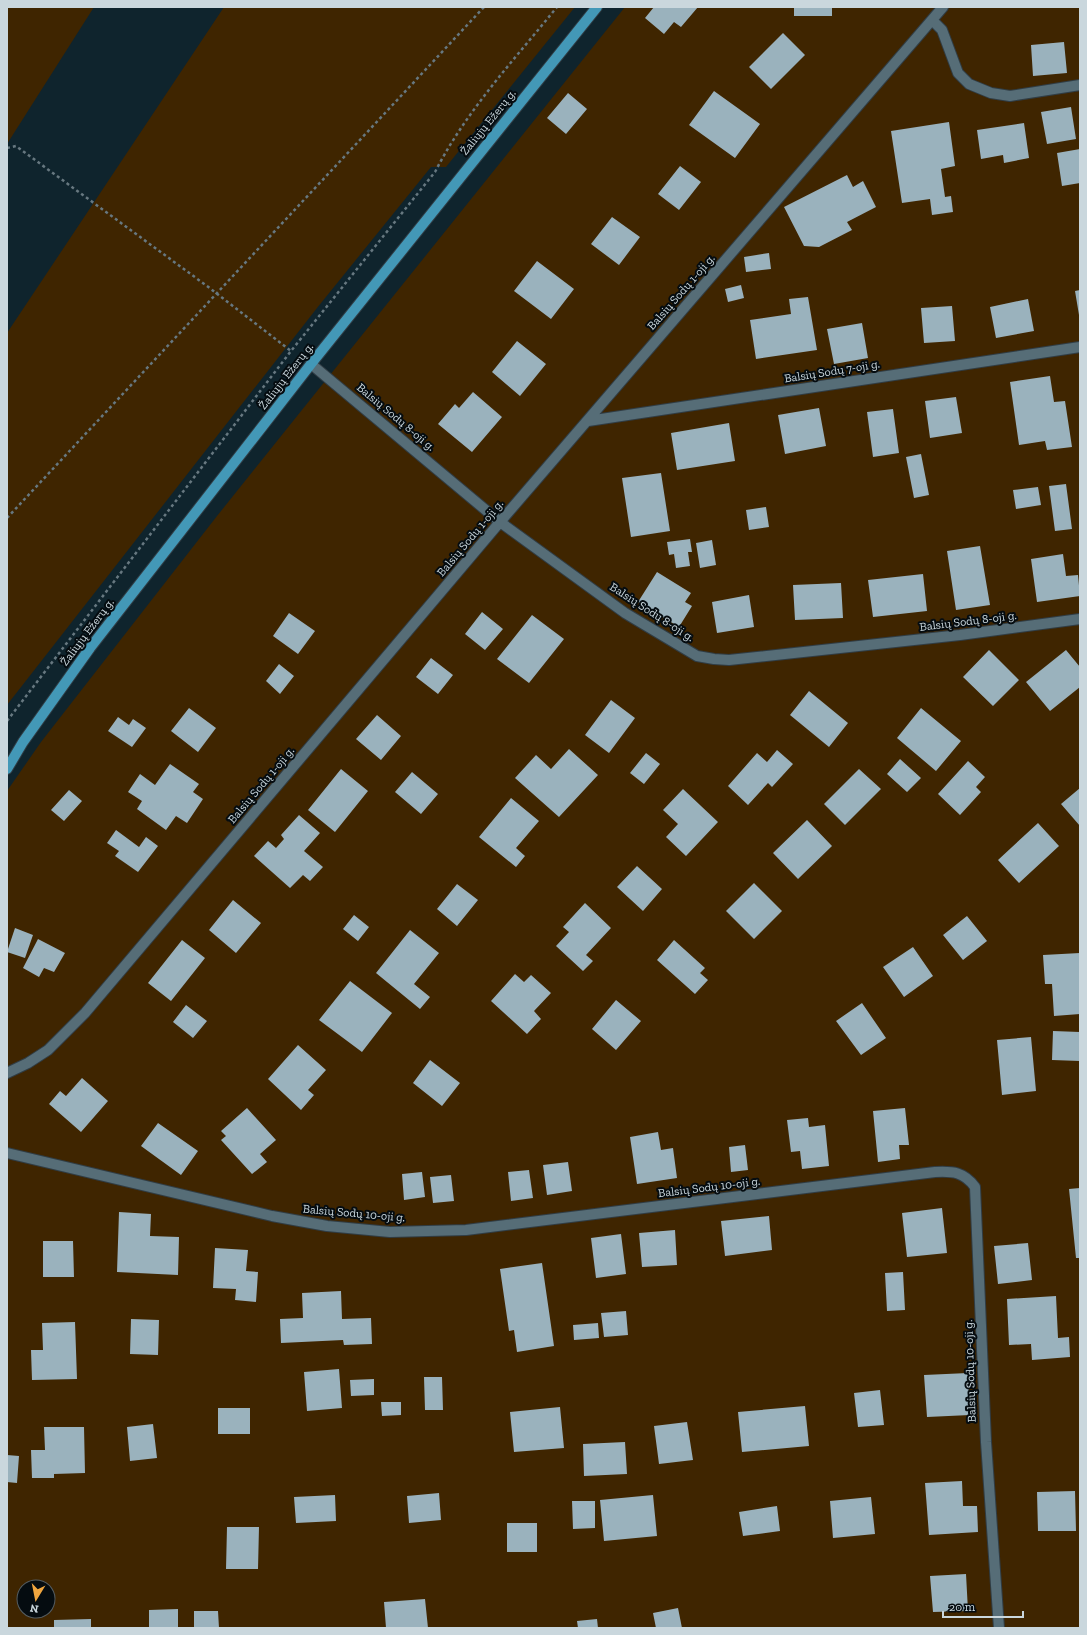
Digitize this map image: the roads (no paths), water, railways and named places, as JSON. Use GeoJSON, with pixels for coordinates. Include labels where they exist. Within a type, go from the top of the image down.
{"type":"FeatureCollection","features":[{"type":"Feature","properties":{"kind":"main road","name":"Žaliųjų Ežerų g."},"geometry":{"type":"LineString","coordinates":[[7,769],[23,742],[90,648],[311,364],[597,7]]}},
{"type":"Feature","properties":{"kind":"street","name":"Balsių Sodų 1-oji g."},"geometry":{"type":"LineString","coordinates":[[7,1073],[28,1063],[48,1050],[85,1013],[500,522],[943,7]]}},
{"type":"Feature","properties":{"kind":"street"},"geometry":{"type":"LineString","coordinates":[[932,20],[942,30],[958,73],[969,84],[991,93],[1010,96],[1080,85]]}},
{"type":"Feature","properties":{"kind":"street","name":"Balsių Sodų 7-oji g."},"geometry":{"type":"LineString","coordinates":[[588,421],[1080,347]]}},
{"type":"Feature","properties":{"kind":"street","name":"Balsių Sodų 8-oji g."},"geometry":{"type":"LineString","coordinates":[[311,364],[500,522],[625,612],[697,656],[729,660],[960,635],[1080,619]]}},
{"type":"Feature","properties":{"kind":"street","name":"Balsių Sodų 10-oji g."},"geometry":{"type":"LineString","coordinates":[[7,1153],[272,1216],[327,1226],[390,1232],[466,1230],[935,1172],[949,1171],[961,1174],[975,1187],[986,1442],[999,1628]]}}]}
